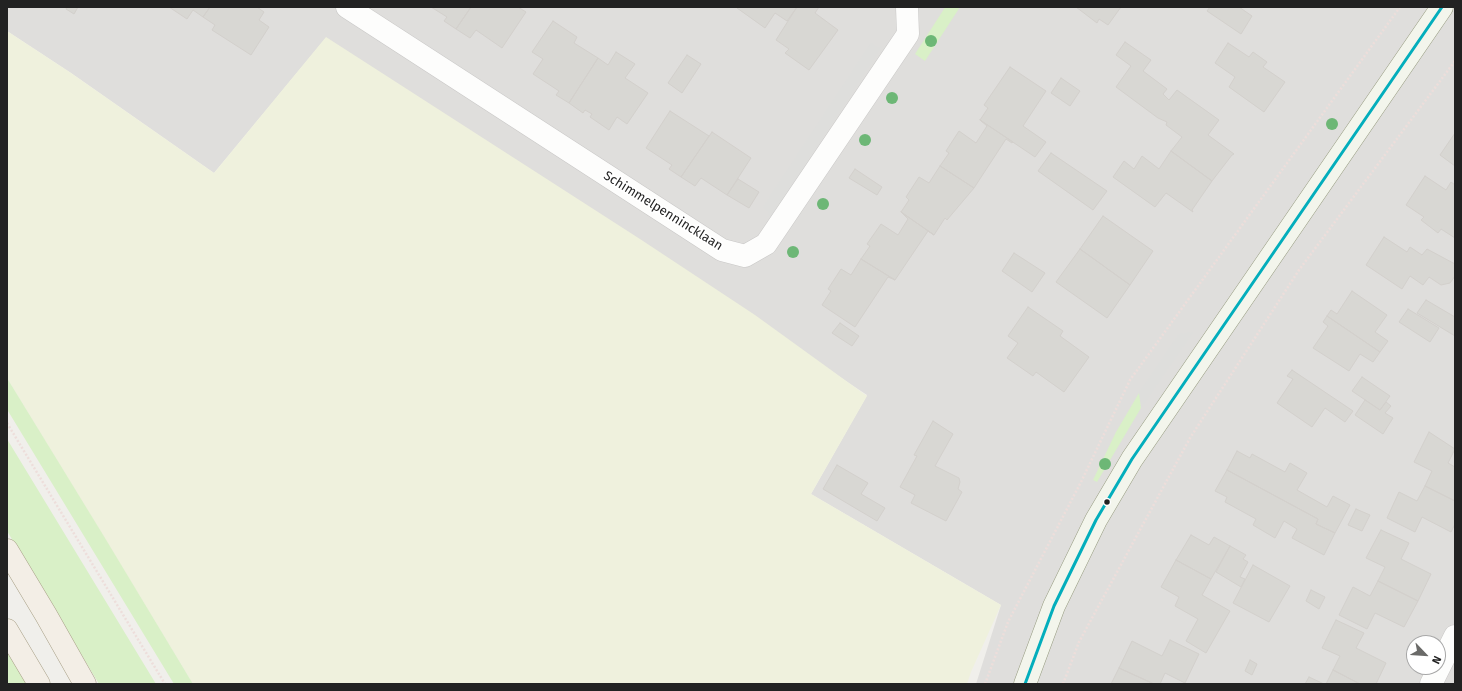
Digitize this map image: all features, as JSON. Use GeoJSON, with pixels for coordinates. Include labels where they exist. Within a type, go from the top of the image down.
{"type":"FeatureCollection","features":[{"type":"Feature","properties":{"kind":"main road"},"geometry":{"type":"LineString","coordinates":[[1025,684],[1054,606],[1096,520],[1132,459],[1442,7]]}},
{"type":"Feature","properties":{"kind":"main road"},"geometry":{"type":"LineString","coordinates":[[7,550],[86,684]]}},
{"type":"Feature","properties":{"kind":"main road"},"geometry":{"type":"LineString","coordinates":[[7,630],[39,684]]}},
{"type":"Feature","properties":{"kind":"street","name":"Schimmelpennincklaan"},"geometry":{"type":"LineString","coordinates":[[347,7],[722,250],[745,256],[766,244],[908,34],[907,7]]}},
{"type":"Feature","properties":{"kind":"street"},"geometry":{"type":"LineString","coordinates":[[1431,684],[1455,636]]}},
{"type":"Feature","properties":{"kind":"path"},"geometry":{"type":"LineString","coordinates":[[985,684],[1008,622],[1081,482],[1130,380],[1400,7]]}},
{"type":"Feature","properties":{"kind":"path"},"geometry":{"type":"LineString","coordinates":[[1063,684],[1079,642],[1190,438],[1299,270],[1455,61]]}},
{"type":"Feature","properties":{"kind":"path"},"geometry":{"type":"LineString","coordinates":[[7,423],[165,684]]}},
{"type":"Feature","properties":{"kind":"shaded area"},"geometry":{"type":"Polygon","coordinates":[[[7,7],[1455,7],[1455,684],[976,684],[1001,605],[811,494],[867,395],[326,38],[214,173],[71,73],[7,31],[7,7]]]}},
{"type":"Feature","properties":{"kind":"shaded area"},"geometry":{"type":"Polygon","coordinates":[[[871,43],[878,47],[882,46],[770,218],[768,211],[763,207],[871,43]]]}},
{"type":"Feature","properties":{"kind":"shaded area"},"geometry":{"type":"Polygon","coordinates":[[[1193,332],[1141,408],[1139,393],[1179,334],[1193,332]]]}},
{"type":"Feature","properties":{"kind":"green space"},"geometry":{"type":"Polygon","coordinates":[[[946,7],[960,7],[925,61],[915,54],[946,7]]]}},
{"type":"Feature","properties":{"kind":"green space"},"geometry":{"type":"Polygon","coordinates":[[[7,31],[71,73],[214,173],[326,37],[640,239],[755,315],[867,396],[811,494],[1001,605],[967,684],[193,684],[7,378],[7,31]]]}},
{"type":"Feature","properties":{"kind":"green space"},"geometry":{"type":"Polygon","coordinates":[[[7,378],[193,684],[174,684],[8,411],[7,378]]]}},
{"type":"Feature","properties":{"kind":"green space"},"geometry":{"type":"Polygon","coordinates":[[[1139,393],[1141,408],[1097,482],[1093,480],[1116,432],[1139,393]]]}},
{"type":"Feature","properties":{"kind":"green space"},"geometry":{"type":"Polygon","coordinates":[[[7,439],[156,684],[99,684],[7,531],[7,439]]]}},
{"type":"Feature","properties":{"kind":"green space"},"geometry":{"type":"Polygon","coordinates":[[[7,650],[27,684],[7,684],[7,650]]]}},
{"type":"Feature","properties":{"kind":"building"},"geometry":{"type":"Polygon","coordinates":[[[67,7],[78,7],[74,14],[66,9],[67,7]]]}},
{"type":"Feature","properties":{"kind":"building"},"geometry":{"type":"Polygon","coordinates":[[[169,7],[210,7],[203,17],[193,10],[187,19],[169,7]]]}},
{"type":"Feature","properties":{"kind":"building"},"geometry":{"type":"Polygon","coordinates":[[[210,7],[257,7],[264,12],[259,20],[269,27],[251,55],[212,30],[215,25],[203,17],[210,7]]]}},
{"type":"Feature","properties":{"kind":"building"},"geometry":{"type":"Polygon","coordinates":[[[431,7],[471,7],[456,29],[444,21],[447,17],[431,7]]]}},
{"type":"Feature","properties":{"kind":"building"},"geometry":{"type":"Polygon","coordinates":[[[471,7],[518,7],[526,12],[502,48],[476,30],[470,38],[456,29],[471,7]]]}},
{"type":"Feature","properties":{"kind":"building"},"geometry":{"type":"Polygon","coordinates":[[[797,7],[787,21],[775,13],[765,28],[737,8],[797,7]]]}},
{"type":"Feature","properties":{"kind":"building"},"geometry":{"type":"Polygon","coordinates":[[[797,7],[819,7],[815,13],[838,30],[809,70],[785,53],[789,49],[776,40],[797,7]]]}},
{"type":"Feature","properties":{"kind":"building"},"geometry":{"type":"Polygon","coordinates":[[[1076,7],[1121,7],[1108,25],[1099,19],[1097,23],[1076,7]]]}},
{"type":"Feature","properties":{"kind":"building"},"geometry":{"type":"Polygon","coordinates":[[[1210,7],[1239,7],[1252,16],[1241,34],[1207,11],[1210,7]]]}},
{"type":"Feature","properties":{"kind":"building"},"geometry":{"type":"Polygon","coordinates":[[[553,21],[577,37],[574,43],[598,58],[569,103],[556,95],[559,91],[533,74],[543,59],[532,52],[553,21]]]}},
{"type":"Feature","properties":{"kind":"building"},"geometry":{"type":"Polygon","coordinates":[[[1125,42],[1151,60],[1143,71],[1167,89],[1163,94],[1169,100],[1177,90],[1219,120],[1208,135],[1234,154],[1212,181],[1171,151],[1182,137],[1166,125],[1167,122],[1158,118],[1116,87],[1131,66],[1116,55],[1125,42]]]}},
{"type":"Feature","properties":{"kind":"building"},"geometry":{"type":"Polygon","coordinates":[[[1228,43],[1249,57],[1253,52],[1267,62],[1263,67],[1285,82],[1264,112],[1229,87],[1235,77],[1215,63],[1228,43]]]}},
{"type":"Feature","properties":{"kind":"building"},"geometry":{"type":"Polygon","coordinates":[[[616,52],[635,64],[625,78],[648,93],[627,124],[617,117],[609,130],[590,117],[592,114],[585,110],[583,113],[569,103],[598,58],[608,65],[616,52]]]}},
{"type":"Feature","properties":{"kind":"building"},"geometry":{"type":"Polygon","coordinates":[[[687,55],[701,64],[682,93],[668,83],[687,55]]]}},
{"type":"Feature","properties":{"kind":"building"},"geometry":{"type":"Polygon","coordinates":[[[1010,67],[1046,91],[1023,126],[1046,142],[1035,157],[980,120],[988,108],[984,105],[1010,67]]]}},
{"type":"Feature","properties":{"kind":"building"},"geometry":{"type":"Polygon","coordinates":[[[1061,78],[1080,91],[1070,106],[1051,93],[1061,78]]]}},
{"type":"Feature","properties":{"kind":"building"},"geometry":{"type":"Polygon","coordinates":[[[670,111],[709,136],[681,177],[669,169],[672,165],[646,148],[670,111]]]}},
{"type":"Feature","properties":{"kind":"building"},"geometry":{"type":"Polygon","coordinates":[[[980,120],[1013,142],[1012,143],[1006,139],[974,188],[940,166],[949,153],[946,151],[959,131],[976,143],[987,126],[980,120]]]}},
{"type":"Feature","properties":{"kind":"building"},"geometry":{"type":"Polygon","coordinates":[[[712,132],[751,158],[727,195],[701,178],[695,186],[681,177],[712,132]]]}},
{"type":"Feature","properties":{"kind":"building"},"geometry":{"type":"Polygon","coordinates":[[[1455,133],[1455,166],[1440,155],[1455,133]]]}},
{"type":"Feature","properties":{"kind":"building"},"geometry":{"type":"Polygon","coordinates":[[[1171,151],[1212,181],[1192,210],[1193,212],[1166,193],[1155,207],[1113,177],[1124,161],[1134,169],[1142,156],[1159,169],[1171,151]]]}},
{"type":"Feature","properties":{"kind":"building"},"geometry":{"type":"Polygon","coordinates":[[[1051,153],[1107,191],[1093,210],[1038,171],[1051,153]]]}},
{"type":"Feature","properties":{"kind":"building"},"geometry":{"type":"Polygon","coordinates":[[[940,166],[974,188],[947,220],[945,218],[934,235],[901,212],[909,200],[906,197],[919,177],[929,183],[940,166]]]}},
{"type":"Feature","properties":{"kind":"building"},"geometry":{"type":"Polygon","coordinates":[[[855,169],[882,187],[877,195],[849,178],[855,169]]]}},
{"type":"Feature","properties":{"kind":"building"},"geometry":{"type":"Polygon","coordinates":[[[1425,176],[1446,190],[1451,182],[1455,185],[1455,238],[1441,229],[1438,233],[1421,220],[1424,217],[1406,205],[1425,176]]]}},
{"type":"Feature","properties":{"kind":"building"},"geometry":{"type":"Polygon","coordinates":[[[738,179],[759,192],[749,208],[727,195],[738,179]]]}},
{"type":"Feature","properties":{"kind":"building"},"geometry":{"type":"Polygon","coordinates":[[[901,212],[934,235],[928,231],[895,280],[861,259],[870,246],[867,244],[881,224],[898,235],[908,219],[901,212]]]}},
{"type":"Feature","properties":{"kind":"building"},"geometry":{"type":"Polygon","coordinates":[[[1103,216],[1153,251],[1130,285],[1080,249],[1103,216]]]}},
{"type":"Feature","properties":{"kind":"building"},"geometry":{"type":"Polygon","coordinates":[[[1384,237],[1407,252],[1410,247],[1422,255],[1427,249],[1455,264],[1455,276],[1450,283],[1441,285],[1429,277],[1423,285],[1410,276],[1402,289],[1366,265],[1384,237]]]}},
{"type":"Feature","properties":{"kind":"building"},"geometry":{"type":"Polygon","coordinates":[[[1080,249],[1130,285],[1107,318],[1056,282],[1080,249]]]}},
{"type":"Feature","properties":{"kind":"building"},"geometry":{"type":"Polygon","coordinates":[[[1014,253],[1045,273],[1032,292],[1002,271],[1014,253]]]}},
{"type":"Feature","properties":{"kind":"building"},"geometry":{"type":"Polygon","coordinates":[[[861,259],[895,280],[888,277],[855,327],[822,305],[831,291],[828,289],[841,269],[851,275],[861,259]]]}},
{"type":"Feature","properties":{"kind":"building"},"geometry":{"type":"Polygon","coordinates":[[[1352,291],[1387,315],[1375,332],[1388,341],[1380,352],[1327,316],[1331,310],[1337,314],[1352,291]]]}},
{"type":"Feature","properties":{"kind":"building"},"geometry":{"type":"Polygon","coordinates":[[[1426,300],[1455,317],[1455,336],[1417,313],[1426,300]]]}},
{"type":"Feature","properties":{"kind":"building"},"geometry":{"type":"Polygon","coordinates":[[[1028,307],[1063,331],[1060,336],[1089,357],[1064,392],[1036,372],[1033,376],[1007,358],[1018,343],[1008,336],[1028,307]]]}},
{"type":"Feature","properties":{"kind":"building"},"geometry":{"type":"Polygon","coordinates":[[[1408,309],[1439,328],[1430,342],[1399,322],[1408,309]]]}},
{"type":"Feature","properties":{"kind":"building"},"geometry":{"type":"Polygon","coordinates":[[[1327,316],[1380,352],[1373,362],[1360,354],[1349,371],[1313,348],[1328,326],[1323,322],[1327,316]]]}},
{"type":"Feature","properties":{"kind":"building"},"geometry":{"type":"Polygon","coordinates":[[[840,323],[859,336],[852,346],[832,333],[840,323]]]}},
{"type":"Feature","properties":{"kind":"building"},"geometry":{"type":"Polygon","coordinates":[[[1292,370],[1353,411],[1345,422],[1325,408],[1312,427],[1277,403],[1293,379],[1287,376],[1292,370]]]}},
{"type":"Feature","properties":{"kind":"building"},"geometry":{"type":"Polygon","coordinates":[[[1362,377],[1390,396],[1380,410],[1352,391],[1362,377]]]}},
{"type":"Feature","properties":{"kind":"building"},"geometry":{"type":"Polygon","coordinates":[[[1365,400],[1380,410],[1386,402],[1391,406],[1385,413],[1393,418],[1383,434],[1355,415],[1365,400]]]}},
{"type":"Feature","properties":{"kind":"building"},"geometry":{"type":"Polygon","coordinates":[[[933,421],[953,434],[935,466],[959,478],[960,482],[958,489],[962,492],[946,521],[911,503],[915,495],[900,487],[917,456],[914,455],[933,421]]]}},
{"type":"Feature","properties":{"kind":"building"},"geometry":{"type":"Polygon","coordinates":[[[1429,432],[1455,449],[1448,463],[1455,467],[1455,501],[1425,486],[1432,471],[1414,462],[1429,432]]]}},
{"type":"Feature","properties":{"kind":"building"},"geometry":{"type":"Polygon","coordinates":[[[1237,451],[1250,458],[1252,454],[1285,472],[1290,463],[1307,473],[1297,490],[1327,507],[1333,496],[1350,505],[1335,533],[1316,524],[1318,519],[1227,470],[1237,451]]]}},
{"type":"Feature","properties":{"kind":"building"},"geometry":{"type":"Polygon","coordinates":[[[837,465],[868,483],[861,494],[885,508],[877,521],[823,489],[837,465]]]}},
{"type":"Feature","properties":{"kind":"building"},"geometry":{"type":"Polygon","coordinates":[[[1227,470],[1318,519],[1316,524],[1335,533],[1324,555],[1292,538],[1297,529],[1284,521],[1275,538],[1253,525],[1256,519],[1225,502],[1227,497],[1215,491],[1227,470]]]}},
{"type":"Feature","properties":{"kind":"building"},"geometry":{"type":"Polygon","coordinates":[[[1425,486],[1455,501],[1455,524],[1451,532],[1422,517],[1415,532],[1387,518],[1399,492],[1417,501],[1425,486]]]}},
{"type":"Feature","properties":{"kind":"building"},"geometry":{"type":"Polygon","coordinates":[[[1356,509],[1370,515],[1362,531],[1348,525],[1356,509]]]}},
{"type":"Feature","properties":{"kind":"building"},"geometry":{"type":"Polygon","coordinates":[[[1381,530],[1409,543],[1401,559],[1431,574],[1418,601],[1378,581],[1385,567],[1366,558],[1381,530]]]}},
{"type":"Feature","properties":{"kind":"building"},"geometry":{"type":"Polygon","coordinates":[[[1191,535],[1209,545],[1214,537],[1230,546],[1211,579],[1176,560],[1191,535]]]}},
{"type":"Feature","properties":{"kind":"building"},"geometry":{"type":"Polygon","coordinates":[[[1230,546],[1246,555],[1243,559],[1248,562],[1240,577],[1245,579],[1241,587],[1216,572],[1230,546]]]}},
{"type":"Feature","properties":{"kind":"building"},"geometry":{"type":"Polygon","coordinates":[[[1176,560],[1211,579],[1202,595],[1230,611],[1206,653],[1186,641],[1198,619],[1175,606],[1179,597],[1161,587],[1176,560]]]}},
{"type":"Feature","properties":{"kind":"building"},"geometry":{"type":"Polygon","coordinates":[[[1253,565],[1290,586],[1269,622],[1233,603],[1253,565]]]}},
{"type":"Feature","properties":{"kind":"building"},"geometry":{"type":"Polygon","coordinates":[[[1378,581],[1418,601],[1404,627],[1375,613],[1367,629],[1339,615],[1353,587],[1370,596],[1378,581]]]}},
{"type":"Feature","properties":{"kind":"building"},"geometry":{"type":"Polygon","coordinates":[[[1311,590],[1325,597],[1319,609],[1306,601],[1311,590]]]}},
{"type":"Feature","properties":{"kind":"building"},"geometry":{"type":"Polygon","coordinates":[[[1336,620],[1364,633],[1356,648],[1386,663],[1376,684],[1360,684],[1333,670],[1340,656],[1322,648],[1336,620]]]}},
{"type":"Feature","properties":{"kind":"building"},"geometry":{"type":"Polygon","coordinates":[[[1170,640],[1199,654],[1185,683],[1165,673],[1160,684],[1154,684],[1119,668],[1132,641],[1162,656],[1170,640]]]}},
{"type":"Feature","properties":{"kind":"building"},"geometry":{"type":"Polygon","coordinates":[[[1250,660],[1257,664],[1252,675],[1245,671],[1250,660]]]}},
{"type":"Feature","properties":{"kind":"building"},"geometry":{"type":"Polygon","coordinates":[[[1119,668],[1154,684],[1111,684],[1119,668]]]}},
{"type":"Feature","properties":{"kind":"building"},"geometry":{"type":"Polygon","coordinates":[[[1333,670],[1360,684],[1326,684],[1333,670]]]}},
{"type":"Feature","properties":{"kind":"building"},"geometry":{"type":"Polygon","coordinates":[[[1309,677],[1324,684],[1305,684],[1309,677]]]}},
{"type":"Feature","properties":{"kind":"transit line"},"geometry":{"type":"LineString","coordinates":[[1025,684],[1054,606],[1096,520],[1132,459],[1442,7]]}}]}
